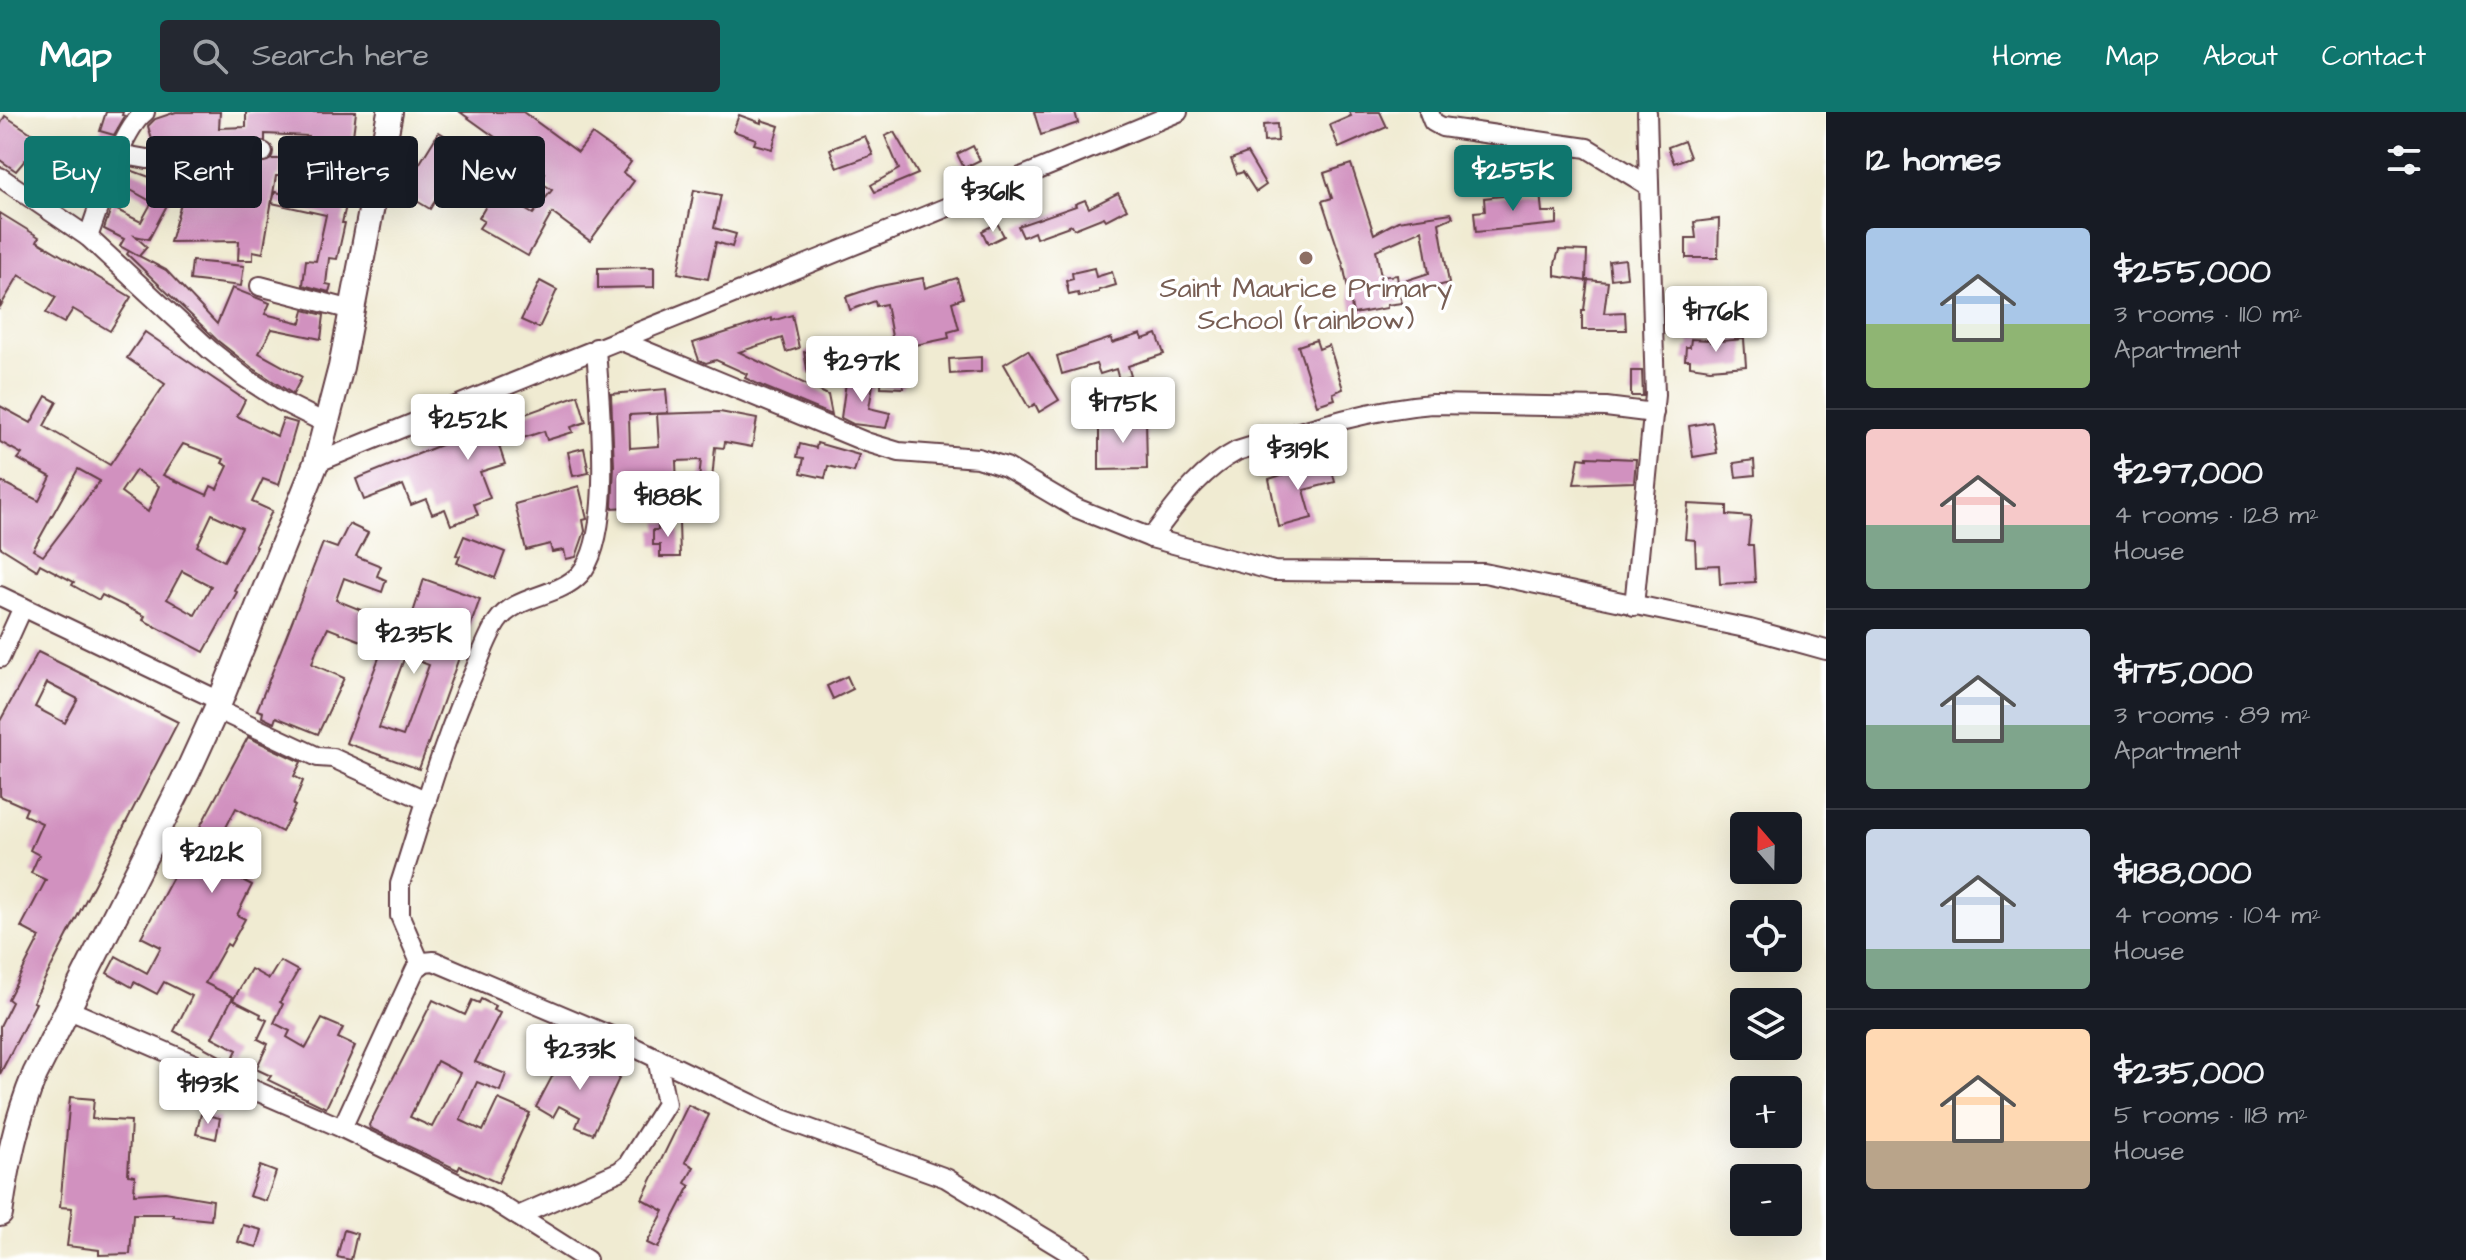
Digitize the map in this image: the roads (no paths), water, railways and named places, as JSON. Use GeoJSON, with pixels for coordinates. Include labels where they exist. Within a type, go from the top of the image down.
{"type":"FeatureCollection","features":[{"type":"Feature","properties":{"kind":"street"},"geometry":{"type":"LineString","coordinates":[[128,136],[145,112]]}},
{"type":"Feature","properties":{"kind":"street"},"geometry":{"type":"LineString","coordinates":[[0,1214],[19,1112],[67,1009],[188,771],[316,463],[352,310],[390,112]]}},
{"type":"Feature","properties":{"kind":"street"},"geometry":{"type":"LineString","coordinates":[[316,463],[893,231],[1178,112]]}},
{"type":"Feature","properties":{"kind":"street"},"geometry":{"type":"LineString","coordinates":[[1429,112],[1433,122],[1442,127],[1587,148],[1649,186]]}},
{"type":"Feature","properties":{"kind":"street"},"geometry":{"type":"LineString","coordinates":[[1634,606],[1654,413],[1656,349],[1647,112]]}},
{"type":"Feature","properties":{"kind":"street"},"geometry":{"type":"LineString","coordinates":[[130,156],[147,159],[263,152]]}},
{"type":"Feature","properties":{"kind":"street"},"geometry":{"type":"LineString","coordinates":[[0,177],[88,237],[210,350],[244,377],[281,401],[327,424]]}},
{"type":"Feature","properties":{"kind":"street"},"geometry":{"type":"LineString","coordinates":[[88,237],[99,208]]}},
{"type":"Feature","properties":{"kind":"street"},"geometry":{"type":"LineString","coordinates":[[260,286],[352,310]]}},
{"type":"Feature","properties":{"kind":"street"},"geometry":{"type":"LineString","coordinates":[[619,340],[866,442],[899,452],[978,458],[1006,467],[1076,508],[1151,538],[1274,571],[1484,573],[1750,629],[1826,650]]}},
{"type":"Feature","properties":{"kind":"street"},"geometry":{"type":"LineString","coordinates":[[421,965],[404,928],[398,900],[400,884],[459,704],[497,622],[506,612],[564,587],[580,574],[596,545],[601,490],[596,348]]}},
{"type":"Feature","properties":{"kind":"street"},"geometry":{"type":"LineString","coordinates":[[1151,538],[1192,485],[1223,458],[1237,451],[1324,426],[1432,404],[1606,407],[1654,413]]}},
{"type":"Feature","properties":{"kind":"street"},"geometry":{"type":"LineString","coordinates":[[0,596],[318,757],[333,758],[427,801]]}},
{"type":"Feature","properties":{"kind":"street"},"geometry":{"type":"LineString","coordinates":[[0,658],[23,607]]}},
{"type":"Feature","properties":{"kind":"street"},"geometry":{"type":"LineString","coordinates":[[342,1128],[415,970],[434,961],[657,1058],[783,1119],[946,1178],[1081,1260]]}},
{"type":"Feature","properties":{"kind":"street"},"geometry":{"type":"LineString","coordinates":[[67,1009],[342,1128],[494,1201],[587,1260]]}},
{"type":"Feature","properties":{"kind":"street"},"geometry":{"type":"LineString","coordinates":[[518,1216],[620,1171],[628,1164],[664,1109],[665,1095],[657,1058]]}},
{"type":"Feature","properties":{"kind":"place","name":"Saint Maurice Primary School (rainbow)"},"geometry":{"type":"Point","coordinates":[1306,258]}}]}
